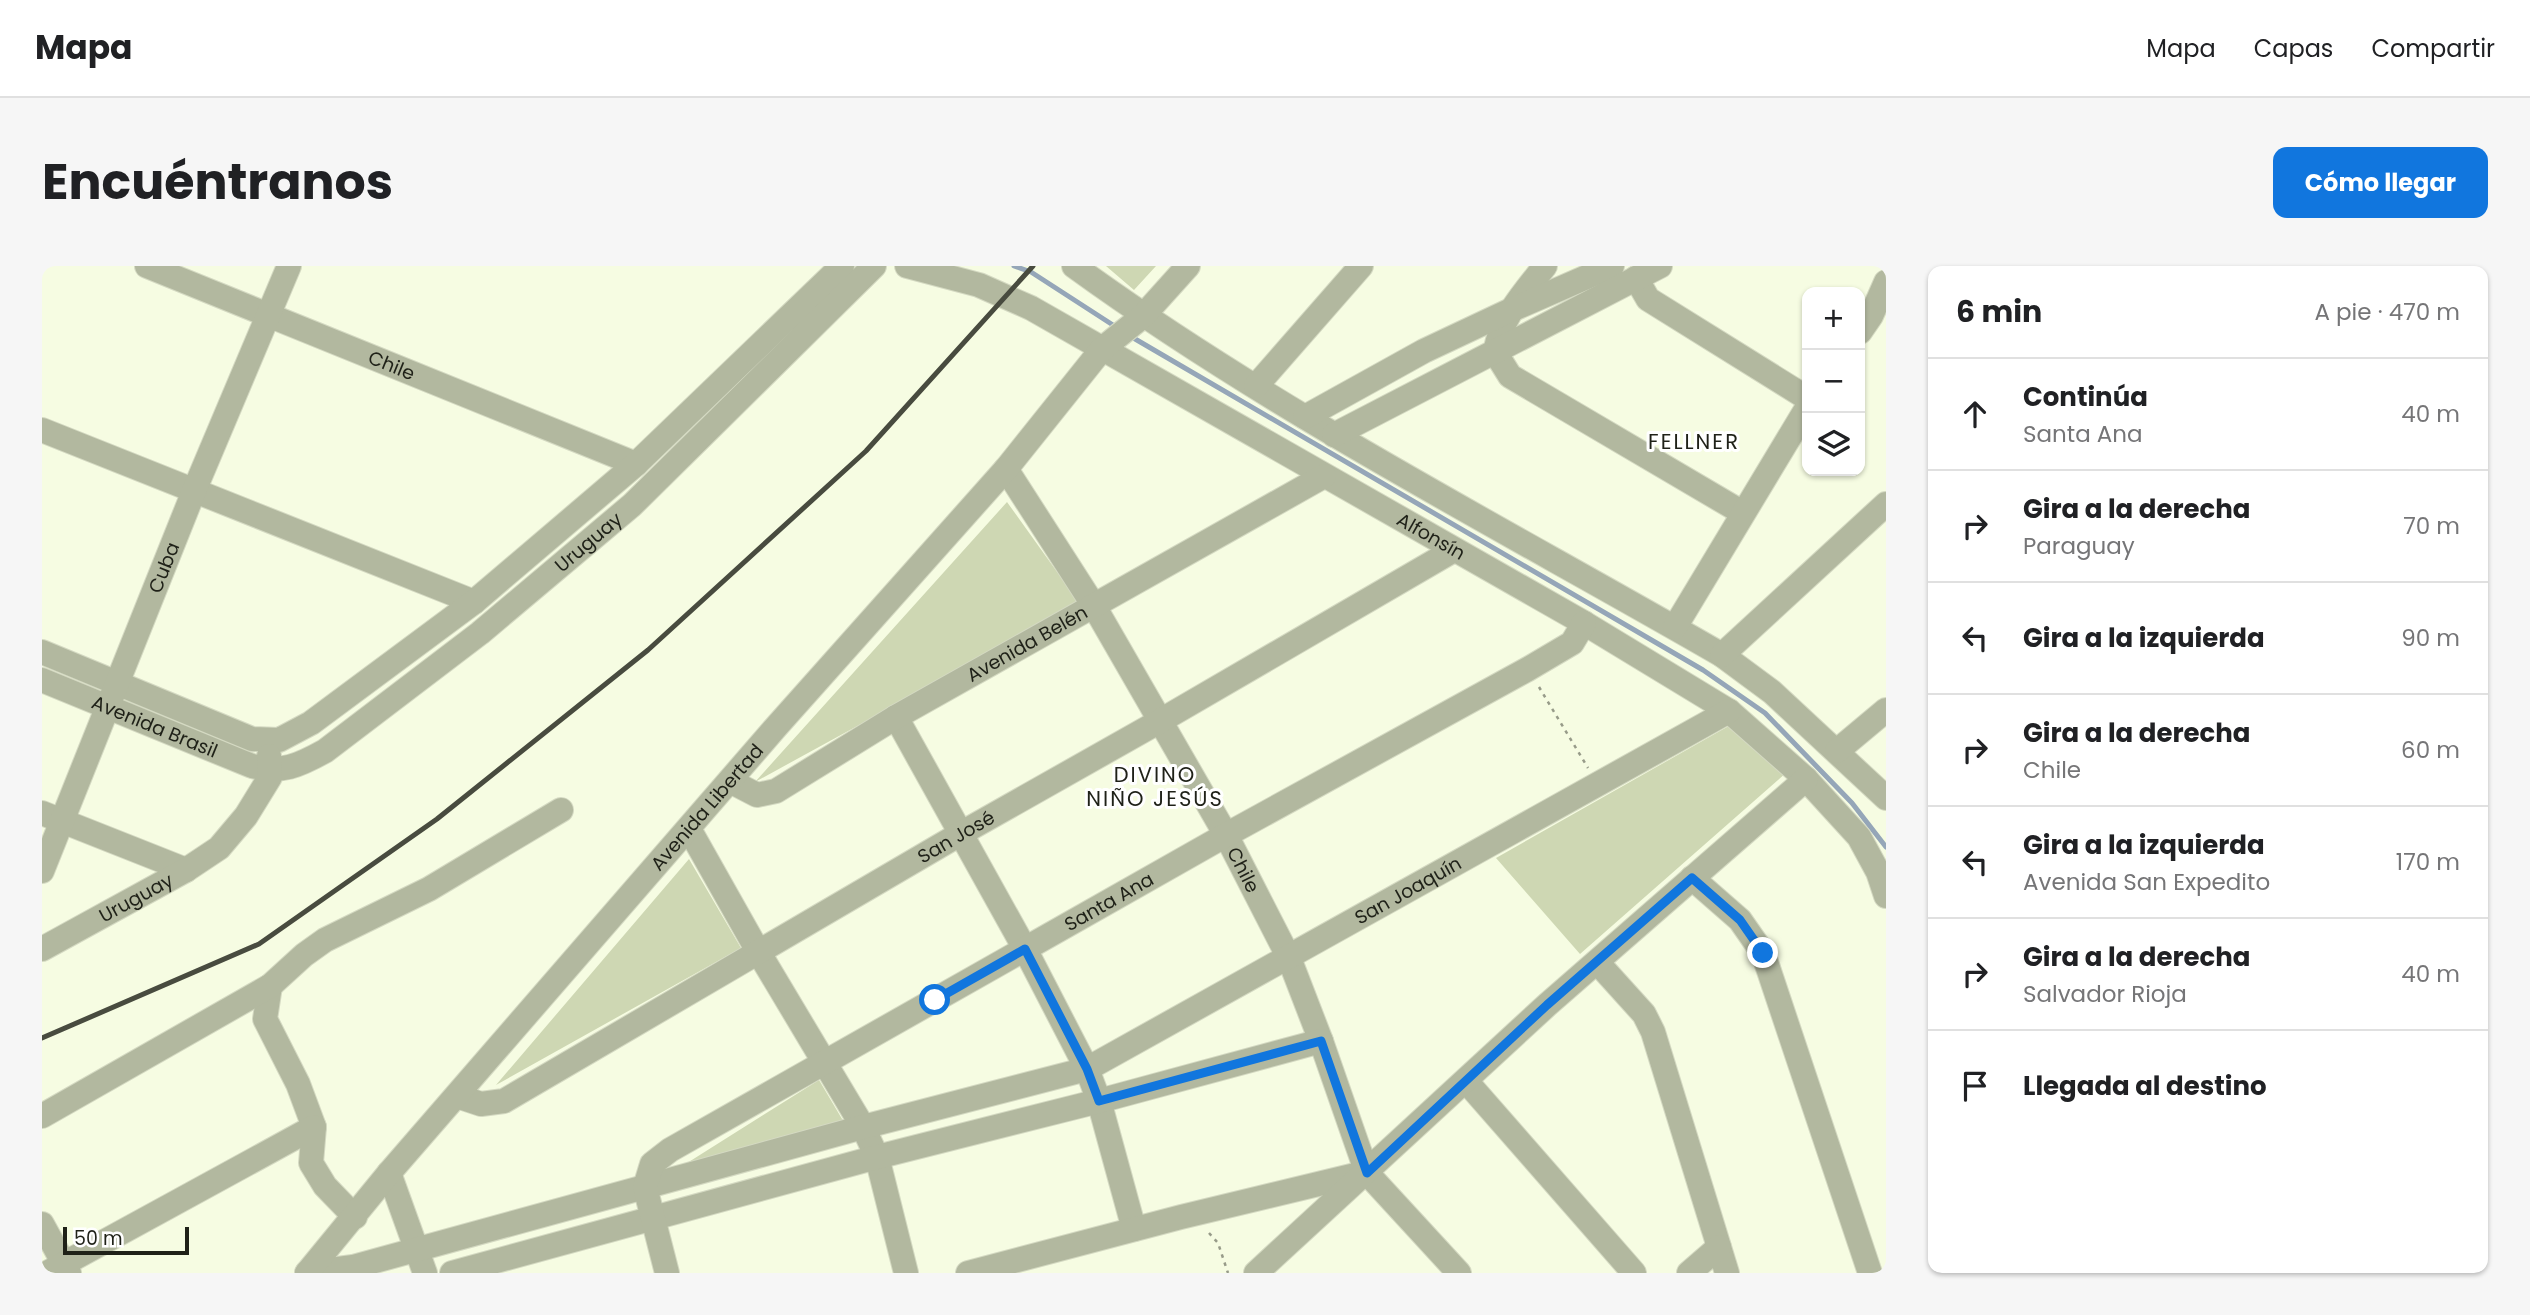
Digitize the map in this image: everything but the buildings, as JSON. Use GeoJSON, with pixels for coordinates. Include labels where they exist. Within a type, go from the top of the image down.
{"type":"FeatureCollection","features":[{"type":"Feature","properties":{"kind":"street","name":"Chile"},"geometry":{"type":"LineString","coordinates":[[147,266],[636,464]]}},
{"type":"Feature","properties":{"kind":"street","name":"Cuba"},"geometry":{"type":"LineString","coordinates":[[42,871],[52,817],[107,706],[289,266]]}},
{"type":"Feature","properties":{"kind":"street"},"geometry":{"type":"LineString","coordinates":[[831,268],[871,269],[894,266]]}},
{"type":"Feature","properties":{"kind":"street","name":"Alfonsín"},"geometry":{"type":"LineString","coordinates":[[907,266],[1005,295],[1106,345],[1324,476],[1584,623],[1728,711],[1805,779],[1858,837],[1878,872],[1886,896]]}},
{"type":"Feature","properties":{"kind":"street"},"geometry":{"type":"LineString","coordinates":[[1074,266],[1136,321],[1256,386],[1334,435],[1722,654],[1772,692],[1886,798]]}},
{"type":"Feature","properties":{"kind":"street","name":"Avenida Libertad"},"geometry":{"type":"LineString","coordinates":[[307,1273],[389,1174],[730,781],[1006,469],[1106,345],[1136,321],[1188,266]]}},
{"type":"Feature","properties":{"kind":"street"},"geometry":{"type":"LineString","coordinates":[[1256,386],[1361,266]]}},
{"type":"Feature","properties":{"kind":"street"},"geometry":{"type":"LineString","coordinates":[[1545,266],[1511,310],[1499,331],[1495,352],[1510,376],[1743,513]]}},
{"type":"Feature","properties":{"kind":"street"},"geometry":{"type":"LineString","coordinates":[[1305,417],[1424,351],[1612,266]]}},
{"type":"Feature","properties":{"kind":"street"},"geometry":{"type":"LineString","coordinates":[[1334,435],[1660,266]]}},
{"type":"Feature","properties":{"kind":"street","name":"Uruguay"},"geometry":{"type":"LineString","coordinates":[[42,949],[186,870],[219,848],[246,816],[270,777],[269,741],[279,740],[311,723],[474,602],[636,464],[831,268]]}},
{"type":"Feature","properties":{"kind":"street","name":"Uruguay"},"geometry":{"type":"LineString","coordinates":[[270,770],[297,766],[325,751],[480,633],[632,505],[871,269]]}},
{"type":"Feature","properties":{"kind":"street"},"geometry":{"type":"LineString","coordinates":[[1636,278],[1648,299],[1802,395]]}},
{"type":"Feature","properties":{"kind":"street"},"geometry":{"type":"LineString","coordinates":[[1865,324],[1886,282]]}},
{"type":"Feature","properties":{"kind":"street"},"geometry":{"type":"LineString","coordinates":[[1675,627],[1804,413]]}},
{"type":"Feature","properties":{"kind":"street"},"geometry":{"type":"LineString","coordinates":[[42,430],[474,602]]}},
{"type":"Feature","properties":{"kind":"street","name":"Chile"},"geometry":{"type":"LineString","coordinates":[[1006,469],[1094,606],[1226,835],[1289,958],[1367,1173],[1459,1273]]}},
{"type":"Feature","properties":{"kind":"street","name":"Avenida Belén"},"geometry":{"type":"LineString","coordinates":[[730,781],[757,795],[776,791],[896,716],[1324,476]]}},
{"type":"Feature","properties":{"kind":"street"},"geometry":{"type":"LineString","coordinates":[[1722,654],[1886,504]]}},
{"type":"Feature","properties":{"kind":"street","name":"San José"},"geometry":{"type":"LineString","coordinates":[[457,1096],[481,1104],[504,1101],[1454,550]]}},
{"type":"Feature","properties":{"kind":"street","name":"Santa Ana"},"geometry":{"type":"LineString","coordinates":[[645,1187],[652,1164],[670,1150],[1226,835],[1528,669],[1572,643],[1584,623]]}},
{"type":"Feature","properties":{"kind":"street"},"geometry":{"type":"LineString","coordinates":[[42,652],[252,739],[269,741]]}},
{"type":"Feature","properties":{"kind":"street","name":"Avenida Brasil"},"geometry":{"type":"LineString","coordinates":[[42,680],[252,766],[270,770]]}},
{"type":"Feature","properties":{"kind":"street"},"geometry":{"type":"LineString","coordinates":[[1837,751],[1886,710]]}},
{"type":"Feature","properties":{"kind":"street","name":"San Joaquín"},"geometry":{"type":"LineString","coordinates":[[307,1273],[422,1262],[645,1187],[1087,1069],[1728,711]]}},
{"type":"Feature","properties":{"kind":"street"},"geometry":{"type":"LineString","coordinates":[[896,716],[1025,949],[1087,1069],[1099,1101],[1134,1229]]}},
{"type":"Feature","properties":{"kind":"street"},"geometry":{"type":"LineString","coordinates":[[1256,1273],[1547,1005],[1805,779]]}},
{"type":"Feature","properties":{"kind":"street"},"geometry":{"type":"LineString","coordinates":[[42,1116],[270,986],[304,955],[326,940],[429,889],[561,810]]}},
{"type":"Feature","properties":{"kind":"street"},"geometry":{"type":"LineString","coordinates":[[52,817],[186,870]]}},
{"type":"Feature","properties":{"kind":"street"},"geometry":{"type":"LineString","coordinates":[[689,829],[823,1063],[863,1127],[877,1157],[906,1273]]}},
{"type":"Feature","properties":{"kind":"street"},"geometry":{"type":"LineString","coordinates":[[1692,878],[1740,920],[1763,953],[1870,1273]]}},
{"type":"Feature","properties":{"kind":"street"},"geometry":{"type":"LineString","coordinates":[[1597,962],[1644,1014],[1653,1032],[1727,1273]]}},
{"type":"Feature","properties":{"kind":"street"},"geometry":{"type":"LineString","coordinates":[[270,986],[265,1019],[298,1084],[314,1127],[311,1163],[325,1186],[355,1216]]}},
{"type":"Feature","properties":{"kind":"street"},"geometry":{"type":"LineString","coordinates":[[452,1273],[877,1157],[1321,1041]]}},
{"type":"Feature","properties":{"kind":"street"},"geometry":{"type":"LineString","coordinates":[[1466,1081],[1634,1273]]}},
{"type":"Feature","properties":{"kind":"street"},"geometry":{"type":"LineString","coordinates":[[42,1224],[60,1270],[314,1127]]}},
{"type":"Feature","properties":{"kind":"street"},"geometry":{"type":"LineString","coordinates":[[968,1273],[1181,1217],[1367,1173]]}},
{"type":"Feature","properties":{"kind":"street"},"geometry":{"type":"LineString","coordinates":[[389,1174],[422,1262]]}},
{"type":"Feature","properties":{"kind":"street"},"geometry":{"type":"LineString","coordinates":[[645,1187],[667,1273]]}},
{"type":"Feature","properties":{"kind":"street"},"geometry":{"type":"LineString","coordinates":[[1689,1273],[1719,1247]]}},
{"type":"Feature","properties":{"kind":"path"},"geometry":{"type":"LineString","coordinates":[[1528,669],[1597,783]]}},
{"type":"Feature","properties":{"kind":"path"},"geometry":{"type":"LineString","coordinates":[[1181,1217],[1204,1228],[1218,1243],[1227,1273]]}},
{"type":"Feature","properties":{"kind":"green space"},"geometry":{"type":"Polygon","coordinates":[[[1106,266],[1156,266],[1134,290],[1106,266]]]}},
{"type":"Feature","properties":{"kind":"green space"},"geometry":{"type":"Polygon","coordinates":[[[1007,502],[1080,604],[755,782],[1007,502]]]}},
{"type":"Feature","properties":{"kind":"green space"},"geometry":{"type":"Polygon","coordinates":[[[1734,723],[1787,772],[1580,954],[1496,858],[1734,723]]]}},
{"type":"Feature","properties":{"kind":"green space"},"geometry":{"type":"Polygon","coordinates":[[[689,859],[741,948],[496,1085],[689,859]]]}},
{"type":"Feature","properties":{"kind":"green space"},"geometry":{"type":"Polygon","coordinates":[[[819,1080],[845,1124],[676,1170],[819,1080]]]}},
{"type":"Feature","properties":{"kind":"waterway"},"geometry":{"type":"LineString","coordinates":[[1014,266],[1031,272],[1116,327]]}},
{"type":"Feature","properties":{"kind":"waterway"},"geometry":{"type":"LineString","coordinates":[[1130,336],[1703,670],[1765,713],[1852,803],[1886,847]]}},
{"type":"Feature","properties":{"kind":"railway"},"geometry":{"type":"LineString","coordinates":[[42,1038],[259,944],[437,819],[648,650],[866,451],[1033,266]]}},
{"type":"Feature","properties":{"kind":"district","name":"FELLNER"},"geometry":{"type":"Point","coordinates":[1694,441]}},
{"type":"Feature","properties":{"kind":"district","name":"DIVINO NIÑO JESÚS"},"geometry":{"type":"Point","coordinates":[1155,786]}},
{"type":"Feature","properties":{"kind":"route"},"geometry":{"type":"LineString","coordinates":[[935,1000],[1025,949],[1087,1069],[1099,1101],[1321,1041],[1367,1173],[1547,1005],[1692,878],[1740,920],[1763,953]]}}]}
